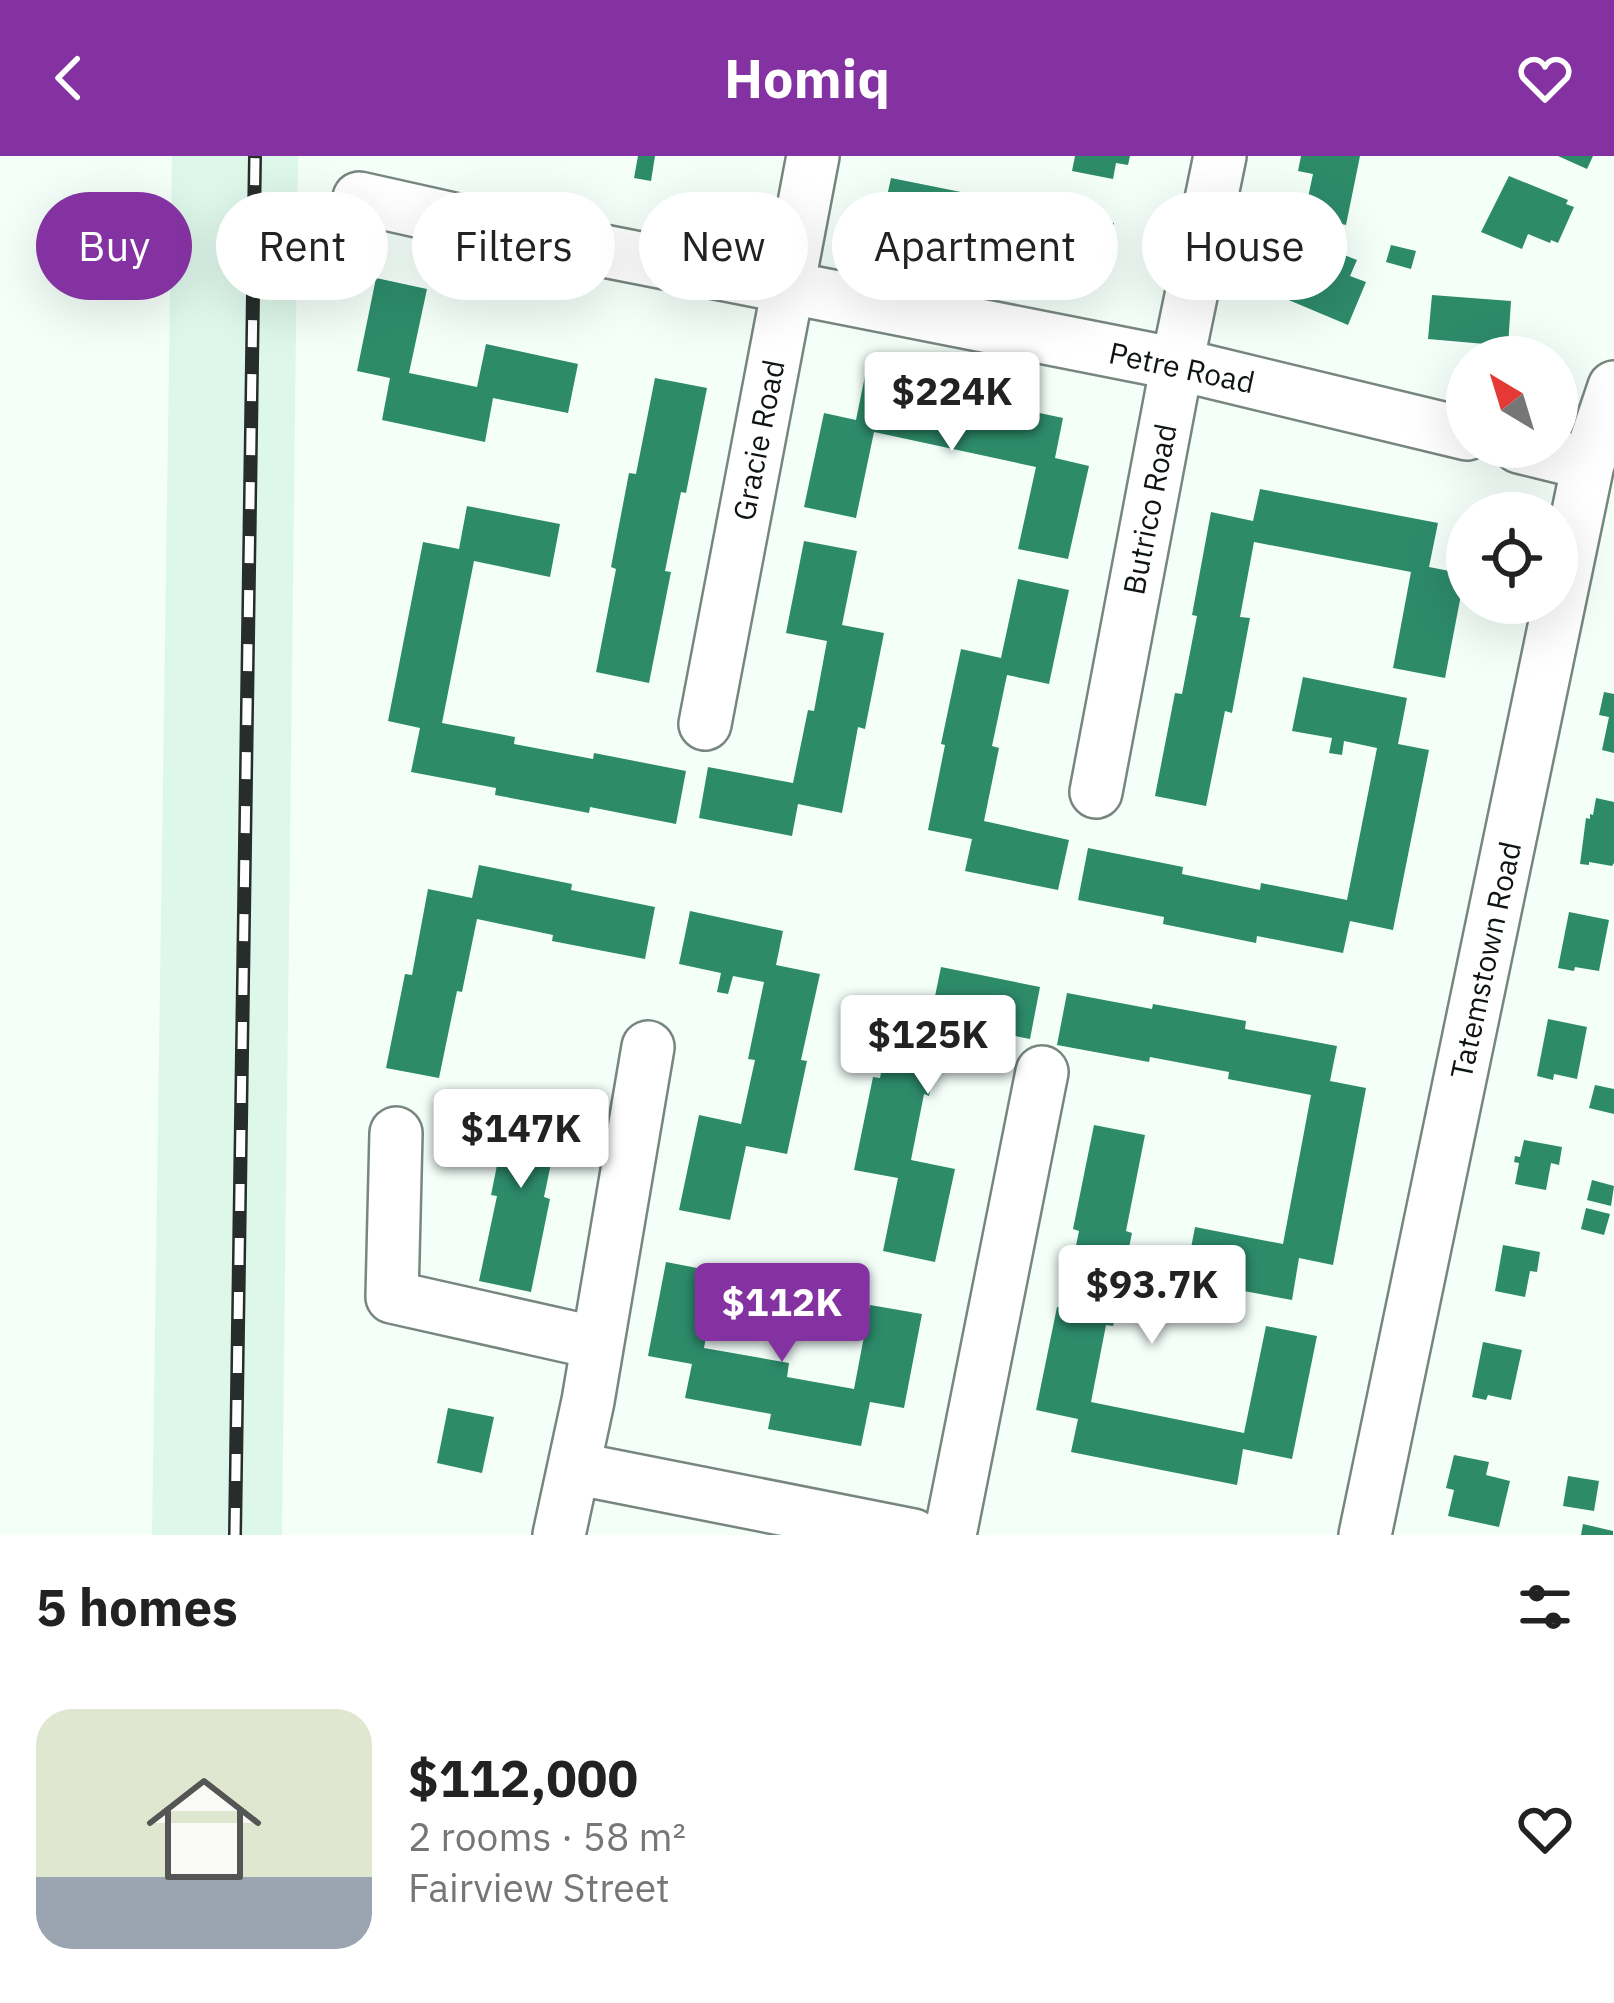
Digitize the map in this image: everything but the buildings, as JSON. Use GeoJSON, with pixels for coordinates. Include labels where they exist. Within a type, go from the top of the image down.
{"type":"FeatureCollection","features":[{"type":"Feature","properties":{"kind":"street","name":"Gracie Road"},"geometry":{"type":"LineString","coordinates":[[806,192],[813,156]]}},
{"type":"Feature","properties":{"kind":"street","name":"Butrico Road"},"geometry":{"type":"LineString","coordinates":[[1096,792],[1220,156]]}},
{"type":"Feature","properties":{"kind":"street","name":"Petre Road"},"geometry":{"type":"LineString","coordinates":[[388,204],[639,258]]}},
{"type":"Feature","properties":{"kind":"street","name":"Petre Road"},"geometry":{"type":"LineString","coordinates":[[808,292],[1177,364],[1446,429]]}},
{"type":"Feature","properties":{"kind":"street","name":"Gracie Road"},"geometry":{"type":"LineString","coordinates":[[704,724],[784,300]]}},
{"type":"Feature","properties":{"kind":"street","name":"Tatemstown Road"},"geometry":{"type":"LineString","coordinates":[[1365,1535],[1588,464],[1614,387]]}},
{"type":"Feature","properties":{"kind":"street"},"geometry":{"type":"LineString","coordinates":[[1578,462],[1588,464]]}},
{"type":"Feature","properties":{"kind":"street"},"geometry":{"type":"LineString","coordinates":[[559,1535],[648,1047]]}},
{"type":"Feature","properties":{"kind":"street"},"geometry":{"type":"LineString","coordinates":[[950,1535],[1042,1072]]}},
{"type":"Feature","properties":{"kind":"street"},"geometry":{"type":"LineString","coordinates":[[397,1133],[392,1297],[597,1343]]}},
{"type":"Feature","properties":{"kind":"street"},"geometry":{"type":"LineString","coordinates":[[574,1468],[913,1535]]}},
{"type":"Feature","properties":{"kind":"shaded area"},"geometry":{"type":"Polygon","coordinates":[[[172,156],[298,156],[298,192],[216,192],[216,300],[296,300],[282,1535],[152,1535],[170,300],[192,300],[192,192],[171,192],[172,156]]]}},
{"type":"Feature","properties":{"kind":"railway"},"geometry":{"type":"LineString","coordinates":[[235,1535],[255,156]]}}]}
